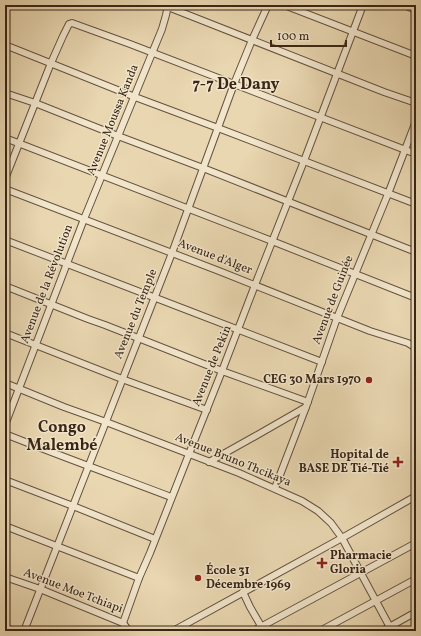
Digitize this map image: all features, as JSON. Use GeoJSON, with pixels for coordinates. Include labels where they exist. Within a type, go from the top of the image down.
{"type":"FeatureCollection","features":[{"type":"Feature","properties":{"kind":"street","name":"Avenue du Temple"},"geometry":{"type":"LineString","coordinates":[[24,631],[172,253],[234,84],[268,5]]}},
{"type":"Feature","properties":{"kind":"street"},"geometry":{"type":"LineString","coordinates":[[284,5],[416,56]]}},
{"type":"Feature","properties":{"kind":"street","name":"Avenue de Pekin"},"geometry":{"type":"LineString","coordinates":[[124,623],[139,578],[150,554],[239,330],[255,285],[354,32],[363,5]]}},
{"type":"Feature","properties":{"kind":"street"},"geometry":{"type":"LineString","coordinates":[[404,5],[416,10]]}},
{"type":"Feature","properties":{"kind":"street"},"geometry":{"type":"LineString","coordinates":[[168,6],[384,92],[416,103]]}},
{"type":"Feature","properties":{"kind":"street","name":"Avenue Moussa Kanda"},"geometry":{"type":"LineString","coordinates":[[84,219],[162,29],[168,6]]}},
{"type":"Feature","properties":{"kind":"street"},"geometry":{"type":"LineString","coordinates":[[5,179],[51,63],[69,24],[72,23],[416,154]]}},
{"type":"Feature","properties":{"kind":"street"},"geometry":{"type":"LineString","coordinates":[[5,45],[135,97],[416,204]]}},
{"type":"Feature","properties":{"kind":"street"},"geometry":{"type":"LineString","coordinates":[[5,92],[416,252]]}},
{"type":"Feature","properties":{"kind":"street","name":"Avenue de Guinée"},"geometry":{"type":"LineString","coordinates":[[274,488],[307,405],[337,318],[416,122]]}},
{"type":"Feature","properties":{"kind":"street"},"geometry":{"type":"LineString","coordinates":[[5,138],[416,298]]}},
{"type":"Feature","properties":{"kind":"street","name":"Avenue d'Alger"},"geometry":{"type":"LineString","coordinates":[[5,188],[416,348]]}},
{"type":"Feature","properties":{"kind":"street","name":"Avenue de la Révolution"},"geometry":{"type":"LineString","coordinates":[[5,425],[84,219]]}},
{"type":"Feature","properties":{"kind":"street"},"geometry":{"type":"LineString","coordinates":[[5,240],[322,362]]}},
{"type":"Feature","properties":{"kind":"street"},"geometry":{"type":"LineString","coordinates":[[5,286],[174,351],[307,405]]}},
{"type":"Feature","properties":{"kind":"street"},"geometry":{"type":"LineString","coordinates":[[5,333],[122,379],[207,410]]}},
{"type":"Feature","properties":{"kind":"street","name":"Avenue Bruno Thcikaya"},"geometry":{"type":"LineString","coordinates":[[5,383],[274,488],[302,501],[318,511],[331,523],[342,538],[391,629]]}},
{"type":"Feature","properties":{"kind":"street"},"geometry":{"type":"LineString","coordinates":[[209,462],[307,405]]}},
{"type":"Feature","properties":{"kind":"street"},"geometry":{"type":"LineString","coordinates":[[5,434],[172,497]]}},
{"type":"Feature","properties":{"kind":"street"},"geometry":{"type":"LineString","coordinates":[[5,480],[155,539]]}},
{"type":"Feature","properties":{"kind":"street"},"geometry":{"type":"LineString","coordinates":[[173,631],[416,496]]}},
{"type":"Feature","properties":{"kind":"street"},"geometry":{"type":"LineString","coordinates":[[5,526],[139,578]]}},
{"type":"Feature","properties":{"kind":"street"},"geometry":{"type":"LineString","coordinates":[[253,631],[262,629],[416,543]]}},
{"type":"Feature","properties":{"kind":"street","name":"Avenue Moe Tchiapi"},"geometry":{"type":"LineString","coordinates":[[5,577],[40,589],[124,623],[129,631]]}},
{"type":"Feature","properties":{"kind":"street"},"geometry":{"type":"LineString","coordinates":[[320,631],[416,579]]}},
{"type":"Feature","properties":{"kind":"street"},"geometry":{"type":"LineString","coordinates":[[243,592],[262,629]]}},
{"type":"Feature","properties":{"kind":"street"},"geometry":{"type":"LineString","coordinates":[[382,631],[391,629],[416,612]]}},
{"type":"Feature","properties":{"kind":"street"},"geometry":{"type":"LineString","coordinates":[[5,628],[16,631]]}},
{"type":"Feature","properties":{"kind":"place","name":"CEG 30 Mars 1970"},"geometry":{"type":"Point","coordinates":[369,380]}},
{"type":"Feature","properties":{"kind":"place","name":"Hopital de BASE DE Tié-Tié"},"geometry":{"type":"Point","coordinates":[398,462]}},
{"type":"Feature","properties":{"kind":"place","name":"Pharmacie Gloria"},"geometry":{"type":"Point","coordinates":[322,563]}},
{"type":"Feature","properties":{"kind":"place","name":"École 31 Décembre 1969"},"geometry":{"type":"Point","coordinates":[198,578]}},
{"type":"Feature","properties":{"kind":"district","name":"7-7 De Dany"},"geometry":{"type":"Point","coordinates":[236,85]}},
{"type":"Feature","properties":{"kind":"district","name":"Congo Malembé"},"geometry":{"type":"Point","coordinates":[62,437]}}]}
